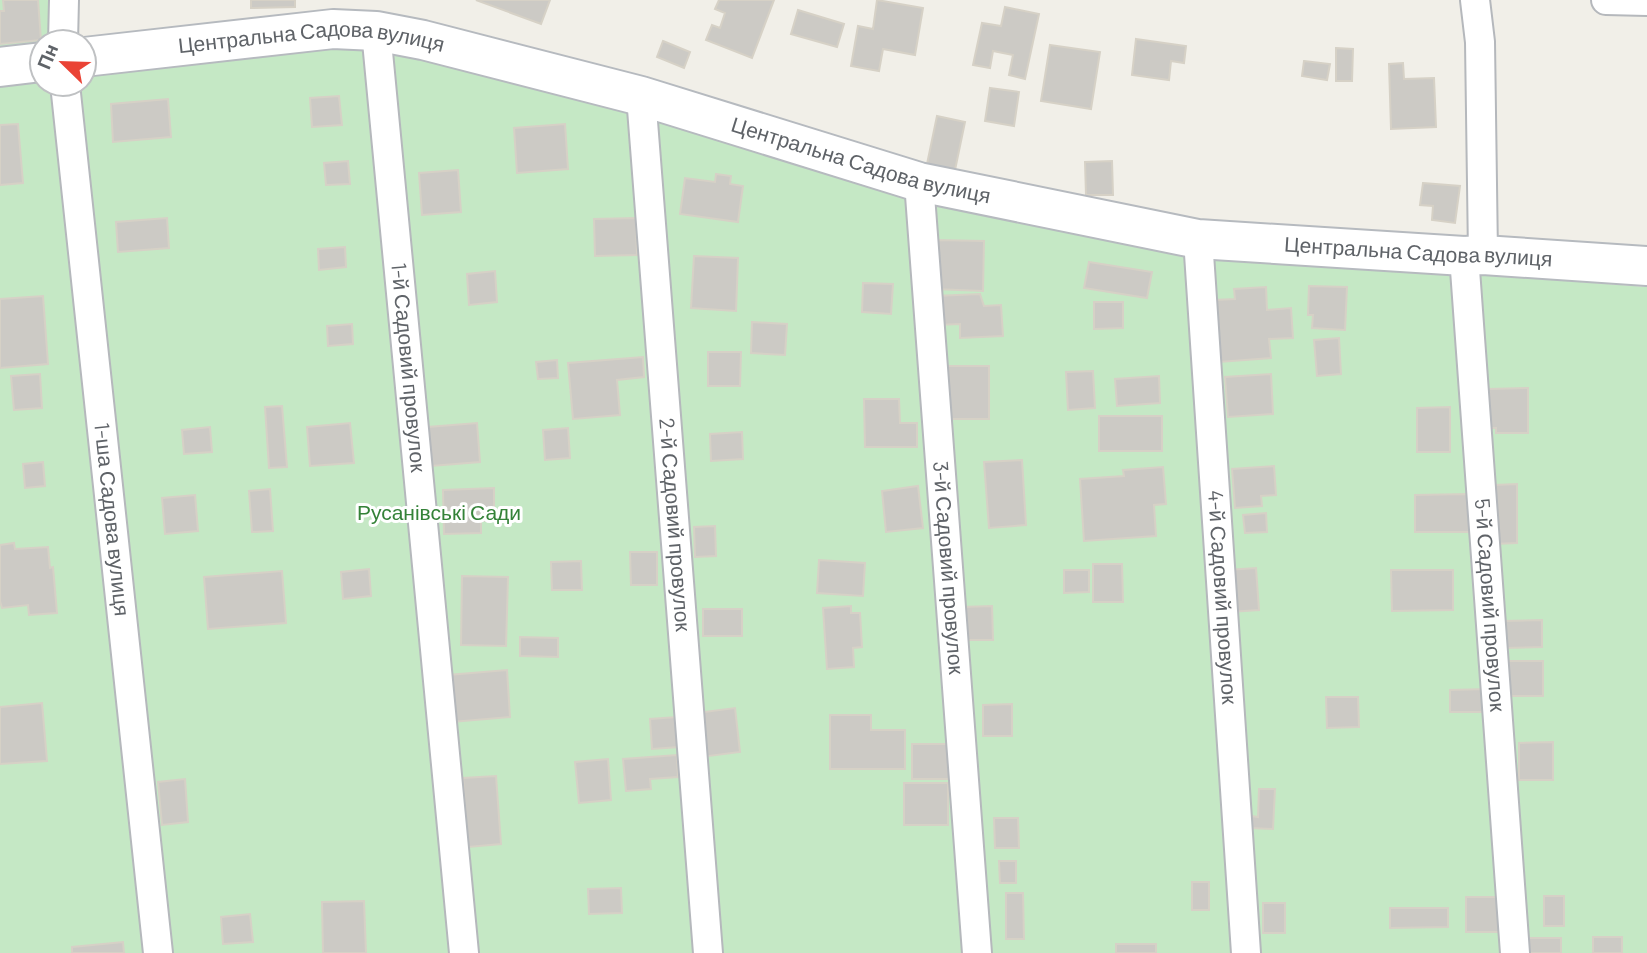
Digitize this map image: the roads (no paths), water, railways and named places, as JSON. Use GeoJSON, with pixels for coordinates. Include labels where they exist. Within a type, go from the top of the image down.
{"type":"FeatureCollection","features":[{"type":"Feature","properties":{"kind":"main road","name":"Центральна Садова вулиця"},"geometry":{"type":"LineString","coordinates":[[98,56],[333,29],[376,31],[423,40],[641,96],[919,182],[1198,239],[1647,266]]}},
{"type":"Feature","properties":{"kind":"main road"},"geometry":{"type":"LineString","coordinates":[[0,67],[28,64]]}},
{"type":"Feature","properties":{"kind":"street"},"geometry":{"type":"LineString","coordinates":[[63,28],[64,0]]}},
{"type":"Feature","properties":{"kind":"street","name":"5-й Садовий провулок"},"geometry":{"type":"LineString","coordinates":[[1475,0],[1480,42],[1473,255],[1515,953]]}},
{"type":"Feature","properties":{"kind":"street"},"geometry":{"type":"LineString","coordinates":[[1606,0],[1647,1]]}},
{"type":"Feature","properties":{"kind":"street","name":"1-й Садовий провулок"},"geometry":{"type":"LineString","coordinates":[[376,31],[464,953]]}},
{"type":"Feature","properties":{"kind":"street","name":"2-й Садовий провулок"},"geometry":{"type":"LineString","coordinates":[[641,96],[708,953]]}},
{"type":"Feature","properties":{"kind":"street","name":"1-ша Садова вулиця"},"geometry":{"type":"LineString","coordinates":[[66,98],[158,953]]}},
{"type":"Feature","properties":{"kind":"street","name":"3-й Садовий провулок"},"geometry":{"type":"LineString","coordinates":[[919,182],[977,953]]}},
{"type":"Feature","properties":{"kind":"street","name":"4-й Садовий провулок"},"geometry":{"type":"LineString","coordinates":[[1198,239],[1246,953]]}},
{"type":"Feature","properties":{"kind":"park label","name":"Русанівські Сади"},"geometry":{"type":"Point","coordinates":[439,513]}}]}
